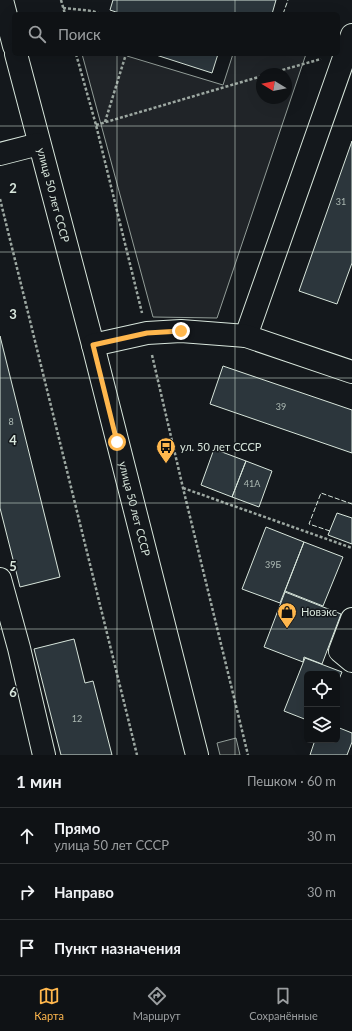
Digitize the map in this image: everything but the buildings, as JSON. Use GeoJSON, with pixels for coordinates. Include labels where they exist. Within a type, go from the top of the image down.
{"type":"FeatureCollection","features":[{"type":"Feature","properties":{"kind":"street"},"geometry":{"type":"LineString","coordinates":[[2,0],[12,38]]}},
{"type":"Feature","properties":{"kind":"street"},"geometry":{"type":"LineString","coordinates":[[246,336],[352,35]]}},
{"type":"Feature","properties":{"kind":"street","name":"улица 50 лет СССР"},"geometry":{"type":"LineString","coordinates":[[17,56],[93,345],[197,755]]}},
{"type":"Feature","properties":{"kind":"street"},"geometry":{"type":"LineString","coordinates":[[0,154],[39,144]]}},
{"type":"Feature","properties":{"kind":"street"},"geometry":{"type":"LineString","coordinates":[[93,345],[147,333],[181,331],[246,336],[352,372]]}},
{"type":"Feature","properties":{"kind":"street"},"geometry":{"type":"LineString","coordinates":[[0,579],[44,755]]}},
{"type":"Feature","properties":{"kind":"street"},"geometry":{"type":"LineString","coordinates":[[352,619],[340,651],[352,661]]}},
{"type":"Feature","properties":{"kind":"path"},"geometry":{"type":"LineString","coordinates":[[61,0],[64,12]]}},
{"type":"Feature","properties":{"kind":"path"},"geometry":{"type":"LineString","coordinates":[[63,8],[95,12]]}},
{"type":"Feature","properties":{"kind":"path"},"geometry":{"type":"LineString","coordinates":[[77,56],[96,124],[248,755]]}},
{"type":"Feature","properties":{"kind":"path"},"geometry":{"type":"LineString","coordinates":[[105,122],[125,56]]}},
{"type":"Feature","properties":{"kind":"path"},"geometry":{"type":"LineString","coordinates":[[288,68],[322,58]]}},
{"type":"Feature","properties":{"kind":"path"},"geometry":{"type":"LineString","coordinates":[[96,124],[256,78]]}},
{"type":"Feature","properties":{"kind":"path"},"geometry":{"type":"LineString","coordinates":[[0,199],[137,755]]}},
{"type":"Feature","properties":{"kind":"path"},"geometry":{"type":"LineString","coordinates":[[183,488],[352,548]]}},
{"type":"Feature","properties":{"kind":"shaded area"},"geometry":{"type":"Polygon","coordinates":[[[83,56],[127,56],[223,85],[232,56],[305,56],[292,96],[292,68],[256,68],[256,104],[289,104],[217,318],[153,317],[83,56]]]}},
{"type":"Feature","properties":{"kind":"shaded area"},"geometry":{"type":"Polygon","coordinates":[[[236,738],[240,755],[220,755],[217,743],[236,738]]]}},
{"type":"Feature","properties":{"kind":"fence"},"geometry":{"type":"LineString","coordinates":[[284,12],[288,0]]}},
{"type":"Feature","properties":{"kind":"fence"},"geometry":{"type":"LineString","coordinates":[[330,531],[309,524],[321,493],[352,504]]}},
{"type":"Feature","properties":{"kind":"place","name":"ул. 50 лет СССР"},"geometry":{"type":"Point","coordinates":[166,464]}},
{"type":"Feature","properties":{"kind":"place","name":"Новэкс"},"geometry":{"type":"Point","coordinates":[287,629]}},
{"type":"Feature","properties":{"kind":"route"},"geometry":{"type":"LineString","coordinates":[[117,442],[93,345],[147,333],[181,331]]}}]}
